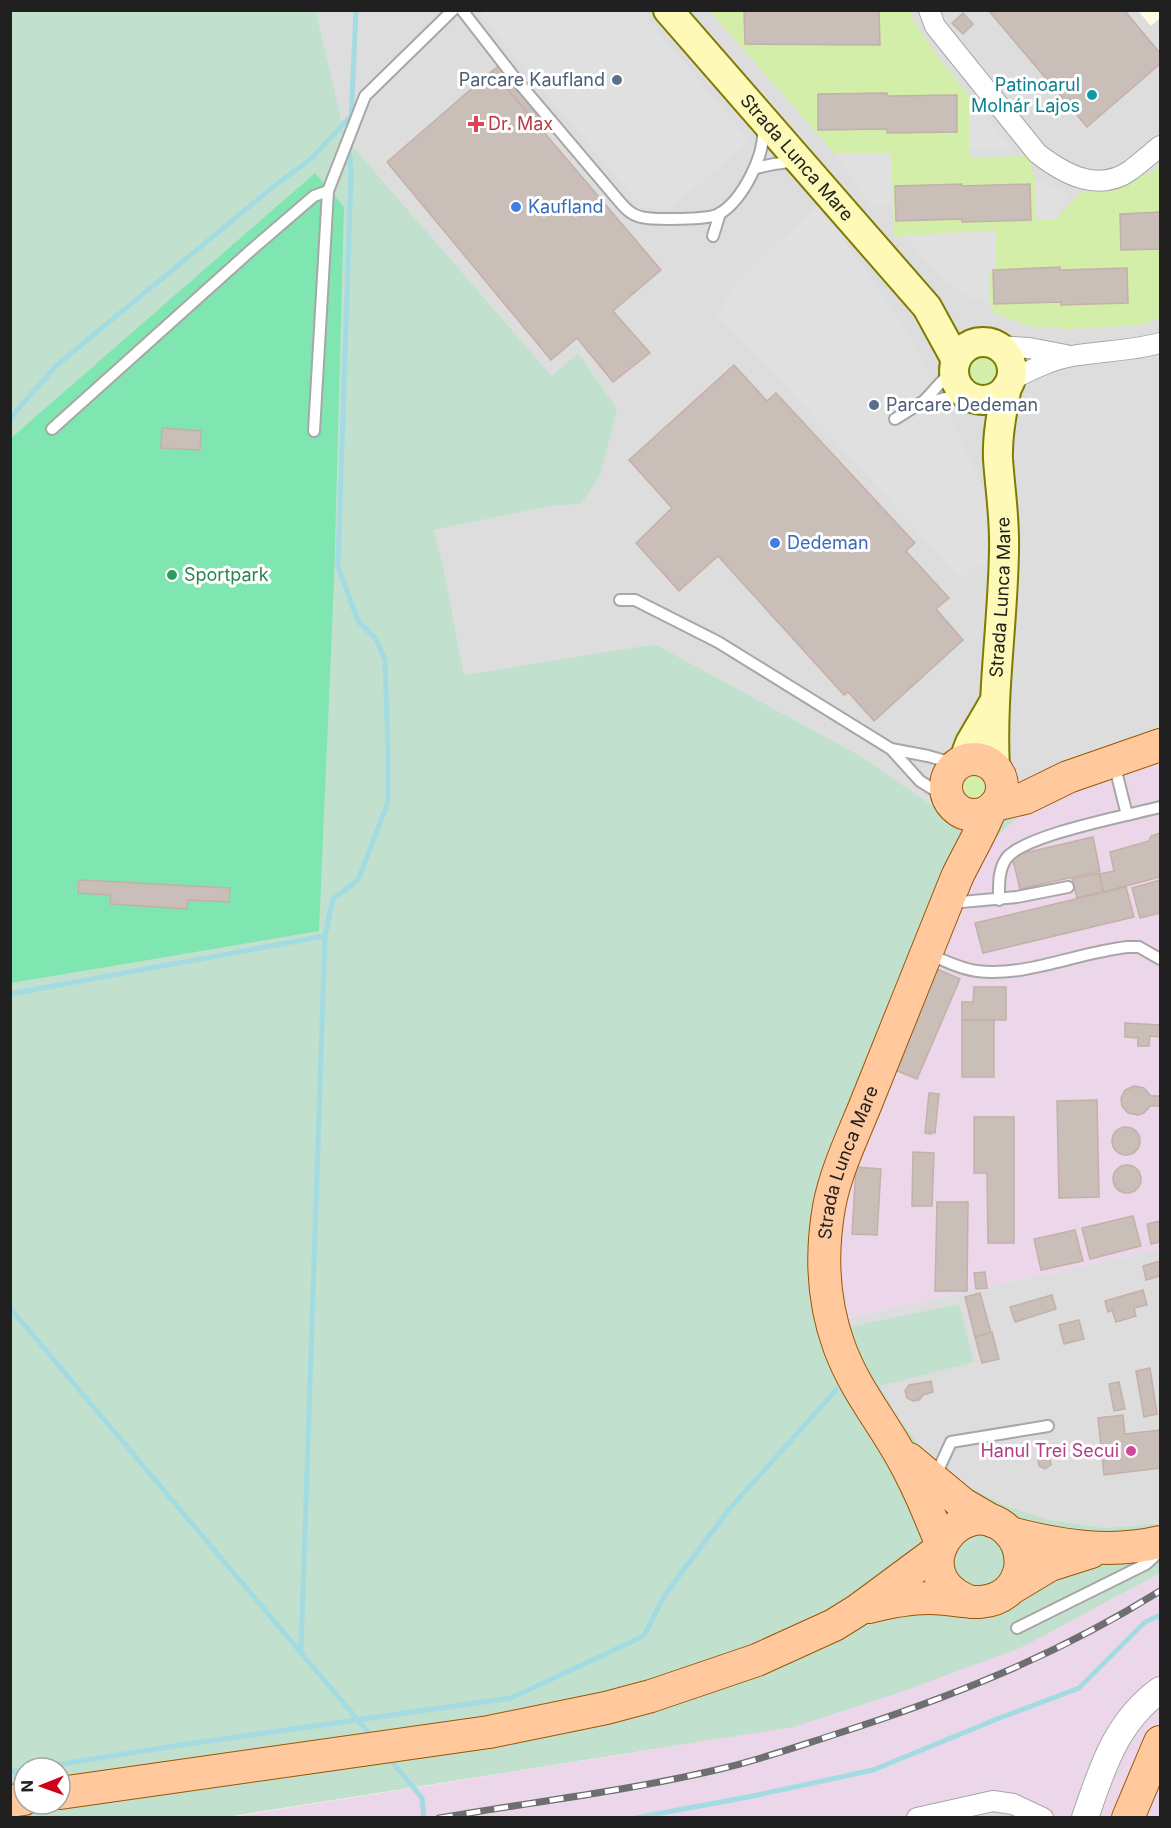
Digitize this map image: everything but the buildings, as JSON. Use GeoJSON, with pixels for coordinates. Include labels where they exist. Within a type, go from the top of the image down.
{"type":"FeatureCollection","features":[{"type":"Feature","properties":{"kind":"main road","name":"Strada Lunca Mare"},"geometry":{"type":"LineString","coordinates":[[668,10],[927,307],[961,379],[987,425],[998,457]]}},
{"type":"Feature","properties":{"kind":"main road","name":"Strada Lunca Mare"},"geometry":{"type":"LineString","coordinates":[[927,307],[993,344]]}},
{"type":"Feature","properties":{"kind":"main road"},"geometry":{"type":"LineString","coordinates":[[979,342],[993,344],[1007,354],[1010,362],[1009,384],[1000,394],[990,399],[977,399],[961,379],[960,352],[967,346],[979,342]]}},
{"type":"Feature","properties":{"kind":"main road","name":"Strada Lunca Mare"},"geometry":{"type":"LineString","coordinates":[[997,771],[994,733],[995,700],[1004,547],[1004,506],[998,457],[1000,421],[1009,384]]}},
{"type":"Feature","properties":{"kind":"main road","name":"Strada Lunca Mare"},"geometry":{"type":"LineString","coordinates":[[960,762],[995,700]]}},
{"type":"Feature","properties":{"kind":"main road"},"geometry":{"type":"LineString","coordinates":[[993,807],[1000,798],[1002,789],[997,771],[988,762],[979,759],[960,762],[946,780],[946,793],[951,803],[959,811],[978,815],[993,807],[1025,798],[1068,777],[1161,745]]}},
{"type":"Feature","properties":{"kind":"main road"},"geometry":{"type":"LineString","coordinates":[[997,771],[1035,777],[1068,777]]}},
{"type":"Feature","properties":{"kind":"main road","name":"Strada Lunca Mare"},"geometry":{"type":"LineString","coordinates":[[951,803],[958,837],[952,890]]}},
{"type":"Feature","properties":{"kind":"main road","name":"Strada Lunca Mare"},"geometry":{"type":"LineString","coordinates":[[940,1546],[922,1496],[897,1448],[851,1376],[838,1345],[826,1287],[825,1232],[829,1204],[836,1182],[926,953],[969,852],[993,807]]}},
{"type":"Feature","properties":{"kind":"main road","name":"Strada Lunca Mare"},"geometry":{"type":"LineString","coordinates":[[897,1448],[963,1504],[1001,1527]]}},
{"type":"Feature","properties":{"kind":"main road"},"geometry":{"type":"LineString","coordinates":[[72,1791],[489,1732],[651,1695],[758,1660],[834,1625],[858,1610],[940,1546],[948,1533],[968,1521],[980,1519],[1067,1546],[1103,1549],[1161,1542]]}},
{"type":"Feature","properties":{"kind":"main road"},"geometry":{"type":"LineString","coordinates":[[1001,1527],[1020,1551],[1020,1571],[1010,1589]]}},
{"type":"Feature","properties":{"kind":"main road"},"geometry":{"type":"LineString","coordinates":[[940,1546],[937,1563],[940,1577],[958,1598],[971,1602]]}},
{"type":"Feature","properties":{"kind":"main road"},"geometry":{"type":"LineString","coordinates":[[858,1610],[912,1598],[985,1602],[999,1598],[1050,1565],[1103,1549]]}},
{"type":"Feature","properties":{"kind":"main road"},"geometry":{"type":"LineString","coordinates":[[1128,1818],[1161,1742]]}},
{"type":"Feature","properties":{"kind":"street"},"geometry":{"type":"LineString","coordinates":[[928,10],[935,26],[1037,153],[1059,169],[1087,180],[1113,178],[1130,170],[1161,146]]}},
{"type":"Feature","properties":{"kind":"street","name":"Strada Lunca Mare"},"geometry":{"type":"LineString","coordinates":[[1009,384],[1044,364],[1072,356],[1128,351],[1161,343]]}},
{"type":"Feature","properties":{"kind":"street","name":"Strada Lunca Mare"},"geometry":{"type":"LineString","coordinates":[[993,344],[1072,356]]}},
{"type":"Feature","properties":{"kind":"street"},"geometry":{"type":"LineString","coordinates":[[1085,1818],[1099,1777],[1116,1739],[1132,1716],[1161,1690]]}},
{"type":"Feature","properties":{"kind":"street"},"geometry":{"type":"LineString","coordinates":[[917,1818],[993,1801],[1013,1804],[1043,1818]]}},
{"type":"Feature","properties":{"kind":"lane"},"geometry":{"type":"LineString","coordinates":[[314,431],[328,191],[365,96],[453,10]]}},
{"type":"Feature","properties":{"kind":"lane"},"geometry":{"type":"LineString","coordinates":[[462,10],[514,77],[630,212],[642,218],[701,219],[720,213],[732,202],[756,168],[763,142],[762,118]]}},
{"type":"Feature","properties":{"kind":"lane"},"geometry":{"type":"LineString","coordinates":[[756,168],[800,161]]}},
{"type":"Feature","properties":{"kind":"lane"},"geometry":{"type":"LineString","coordinates":[[52,429],[265,238],[314,196],[328,191]]}},
{"type":"Feature","properties":{"kind":"lane"},"geometry":{"type":"LineString","coordinates":[[713,236],[720,213]]}},
{"type":"Feature","properties":{"kind":"lane"},"geometry":{"type":"LineString","coordinates":[[895,419],[961,379]]}},
{"type":"Feature","properties":{"kind":"lane"},"geometry":{"type":"LineString","coordinates":[[924,401],[938,400],[961,379]]}},
{"type":"Feature","properties":{"kind":"lane"},"geometry":{"type":"LineString","coordinates":[[620,600],[635,600],[718,642],[891,749],[920,782],[951,803]]}},
{"type":"Feature","properties":{"kind":"lane"},"geometry":{"type":"LineString","coordinates":[[891,749],[960,762]]}},
{"type":"Feature","properties":{"kind":"lane"},"geometry":{"type":"LineString","coordinates":[[1114,760],[1127,815]]}},
{"type":"Feature","properties":{"kind":"lane"},"geometry":{"type":"LineString","coordinates":[[999,900],[1001,868],[1014,850],[1065,830],[1161,807]]}},
{"type":"Feature","properties":{"kind":"lane"},"geometry":{"type":"LineString","coordinates":[[952,890],[999,900],[1068,887]]}},
{"type":"Feature","properties":{"kind":"lane"},"geometry":{"type":"LineString","coordinates":[[926,953],[958,966],[976,971],[994,972],[1041,966],[1128,946],[1139,947],[1161,959]]}},
{"type":"Feature","properties":{"kind":"lane"},"geometry":{"type":"LineString","coordinates":[[934,1480],[951,1442],[1048,1426]]}},
{"type":"Feature","properties":{"kind":"lane"},"geometry":{"type":"LineString","coordinates":[[1017,1628],[1146,1564],[1161,1551]]}},
{"type":"Feature","properties":{"kind":"shaded area"},"geometry":{"type":"Polygon","coordinates":[[[316,11],[1160,11],[1160,758],[1130,768],[1017,818],[968,821],[938,809],[859,755],[655,644],[464,675],[434,530],[551,506],[581,504],[552,376],[345,135],[316,11]]]}},
{"type":"Feature","properties":{"kind":"shaded area","name":"Parcare Kaufland"},"geometry":{"type":"Polygon","coordinates":[[[483,11],[641,11],[750,142],[665,211],[642,207],[483,18],[483,11]]]}},
{"type":"Feature","properties":{"kind":"shaded area"},"geometry":{"type":"Polygon","coordinates":[[[1138,11],[1160,11],[1160,18],[1151,26],[1138,11]]]}},
{"type":"Feature","properties":{"kind":"shaded area"},"geometry":{"type":"Polygon","coordinates":[[[969,109],[979,109],[1013,149],[969,150],[969,109]]]}},
{"type":"Feature","properties":{"kind":"shaded area"},"geometry":{"type":"Polygon","coordinates":[[[891,153],[893,206],[871,205],[835,154],[891,153]]]}},
{"type":"Feature","properties":{"kind":"shaded area"},"geometry":{"type":"Polygon","coordinates":[[[1035,178],[1070,194],[1056,219],[1036,220],[1035,178]]]}},
{"type":"Feature","properties":{"kind":"shaded area","name":"Parcare Dedeman"},"geometry":{"type":"Polygon","coordinates":[[[817,206],[883,296],[916,348],[937,388],[987,498],[994,523],[991,565],[976,566],[961,579],[766,364],[717,316],[734,285],[817,206]]]}},
{"type":"Feature","properties":{"kind":"shaded area"},"geometry":{"type":"Polygon","coordinates":[[[996,230],[995,269],[989,270],[989,303],[966,296],[943,280],[904,236],[996,230]]]}},
{"type":"Feature","properties":{"kind":"shaded area"},"geometry":{"type":"Polygon","coordinates":[[[1160,758],[1160,1249],[847,1318],[840,1270],[841,1227],[852,1171],[973,864],[990,843],[1017,818],[1130,768],[1160,758]]]}},
{"type":"Feature","properties":{"kind":"shaded area"},"geometry":{"type":"Polygon","coordinates":[[[1160,1249],[1160,1523],[1106,1528],[1050,1520],[1007,1506],[965,1485],[933,1462],[897,1416],[879,1386],[973,1362],[849,1327],[847,1318],[1160,1249]]]}},
{"type":"Feature","properties":{"kind":"shaded area"},"geometry":{"type":"Polygon","coordinates":[[[1160,1573],[1160,1817],[1018,1817],[1001,1808],[959,1818],[226,1818],[675,1746],[1023,1647],[1160,1573]]]}},
{"type":"Feature","properties":{"kind":"shaded area"},"geometry":{"type":"Polygon","coordinates":[[[1001,1808],[1018,1817],[959,1818],[1001,1808]]]}},
{"type":"Feature","properties":{"kind":"green space"},"geometry":{"type":"Polygon","coordinates":[[[11,11],[316,11],[345,135],[356,150],[552,376],[578,353],[617,409],[600,476],[581,504],[551,506],[434,530],[464,675],[655,644],[859,755],[938,809],[968,821],[1017,818],[990,843],[973,864],[852,1171],[841,1227],[840,1270],[847,1318],[850,1327],[959,1304],[974,1362],[880,1386],[897,1416],[933,1462],[965,1485],[1007,1506],[1050,1520],[1106,1528],[1160,1523],[1160,1573],[1023,1647],[898,1693],[793,1727],[226,1817],[11,1818],[11,11]]]}},
{"type":"Feature","properties":{"kind":"green space"},"geometry":{"type":"Polygon","coordinates":[[[710,11],[911,11],[913,20],[939,58],[979,109],[969,109],[969,158],[1028,156],[1035,178],[1036,220],[1056,219],[1080,193],[1151,173],[1160,165],[1160,318],[1143,325],[1069,329],[1030,326],[993,313],[989,303],[989,270],[995,269],[996,231],[894,237],[891,153],[835,154],[710,11]]]}},
{"type":"Feature","properties":{"kind":"green space","name":"Sportpark"},"geometry":{"type":"Polygon","coordinates":[[[315,173],[344,207],[334,582],[319,931],[11,983],[10,439],[315,173]]]}},
{"type":"Feature","properties":{"kind":"green space"},"geometry":{"type":"Polygon","coordinates":[[[982,352],[995,358],[1001,371],[995,384],[982,390],[969,384],[963,371],[969,358],[982,352]]]}},
{"type":"Feature","properties":{"kind":"green space"},"geometry":{"type":"Polygon","coordinates":[[[969,767],[974,767],[987,774],[993,786],[993,791],[975,808],[960,802],[953,790],[956,777],[969,767]]]}},
{"type":"Feature","properties":{"kind":"waterway"},"geometry":{"type":"LineString","coordinates":[[351,120],[356,10]]}},
{"type":"Feature","properties":{"kind":"waterway"},"geometry":{"type":"LineString","coordinates":[[10,421],[16,411],[57,365],[278,183],[311,159],[351,116]]}},
{"type":"Feature","properties":{"kind":"waterway"},"geometry":{"type":"LineString","coordinates":[[301,1651],[325,936],[333,899],[358,880],[388,802],[385,660],[376,639],[358,621],[338,567],[351,175],[349,146]]}},
{"type":"Feature","properties":{"kind":"waterway"},"geometry":{"type":"LineString","coordinates":[[10,994],[325,936]]}},
{"type":"Feature","properties":{"kind":"waterway"},"geometry":{"type":"LineString","coordinates":[[10,1308],[373,1738]]}},
{"type":"Feature","properties":{"kind":"waterway"},"geometry":{"type":"LineString","coordinates":[[72,1762],[511,1698],[644,1636],[664,1596],[727,1512],[836,1390]]}},
{"type":"Feature","properties":{"kind":"waterway"},"geometry":{"type":"LineString","coordinates":[[635,1818],[873,1770],[1079,1688],[1145,1622],[1160,1615]]}},
{"type":"Feature","properties":{"kind":"waterway"},"geometry":{"type":"LineString","coordinates":[[388,1757],[422,1798],[424,1818]]}},
{"type":"Feature","properties":{"kind":"railway"},"geometry":{"type":"LineString","coordinates":[[439,1818],[650,1784],[749,1762],[876,1721],[1001,1674],[1081,1636],[1160,1591]]}},
{"type":"Feature","properties":{"kind":"place","name":"Parcare Kaufland"},"geometry":{"type":"Point","coordinates":[617,80]}},
{"type":"Feature","properties":{"kind":"place","name":"Patinoarul Molnár Lajos"},"geometry":{"type":"Point","coordinates":[1092,95]}},
{"type":"Feature","properties":{"kind":"place","name":"Dr. Max"},"geometry":{"type":"Point","coordinates":[476,124]}},
{"type":"Feature","properties":{"kind":"place","name":"Kaufland"},"geometry":{"type":"Point","coordinates":[516,207]}},
{"type":"Feature","properties":{"kind":"place","name":"Parcare Dedeman"},"geometry":{"type":"Point","coordinates":[874,405]}},
{"type":"Feature","properties":{"kind":"place","name":"Dedeman"},"geometry":{"type":"Point","coordinates":[775,543]}},
{"type":"Feature","properties":{"kind":"place","name":"Sportpark"},"geometry":{"type":"Point","coordinates":[172,575]}},
{"type":"Feature","properties":{"kind":"place","name":"Hanul Trei Secui"},"geometry":{"type":"Point","coordinates":[1131,1451]}}]}
